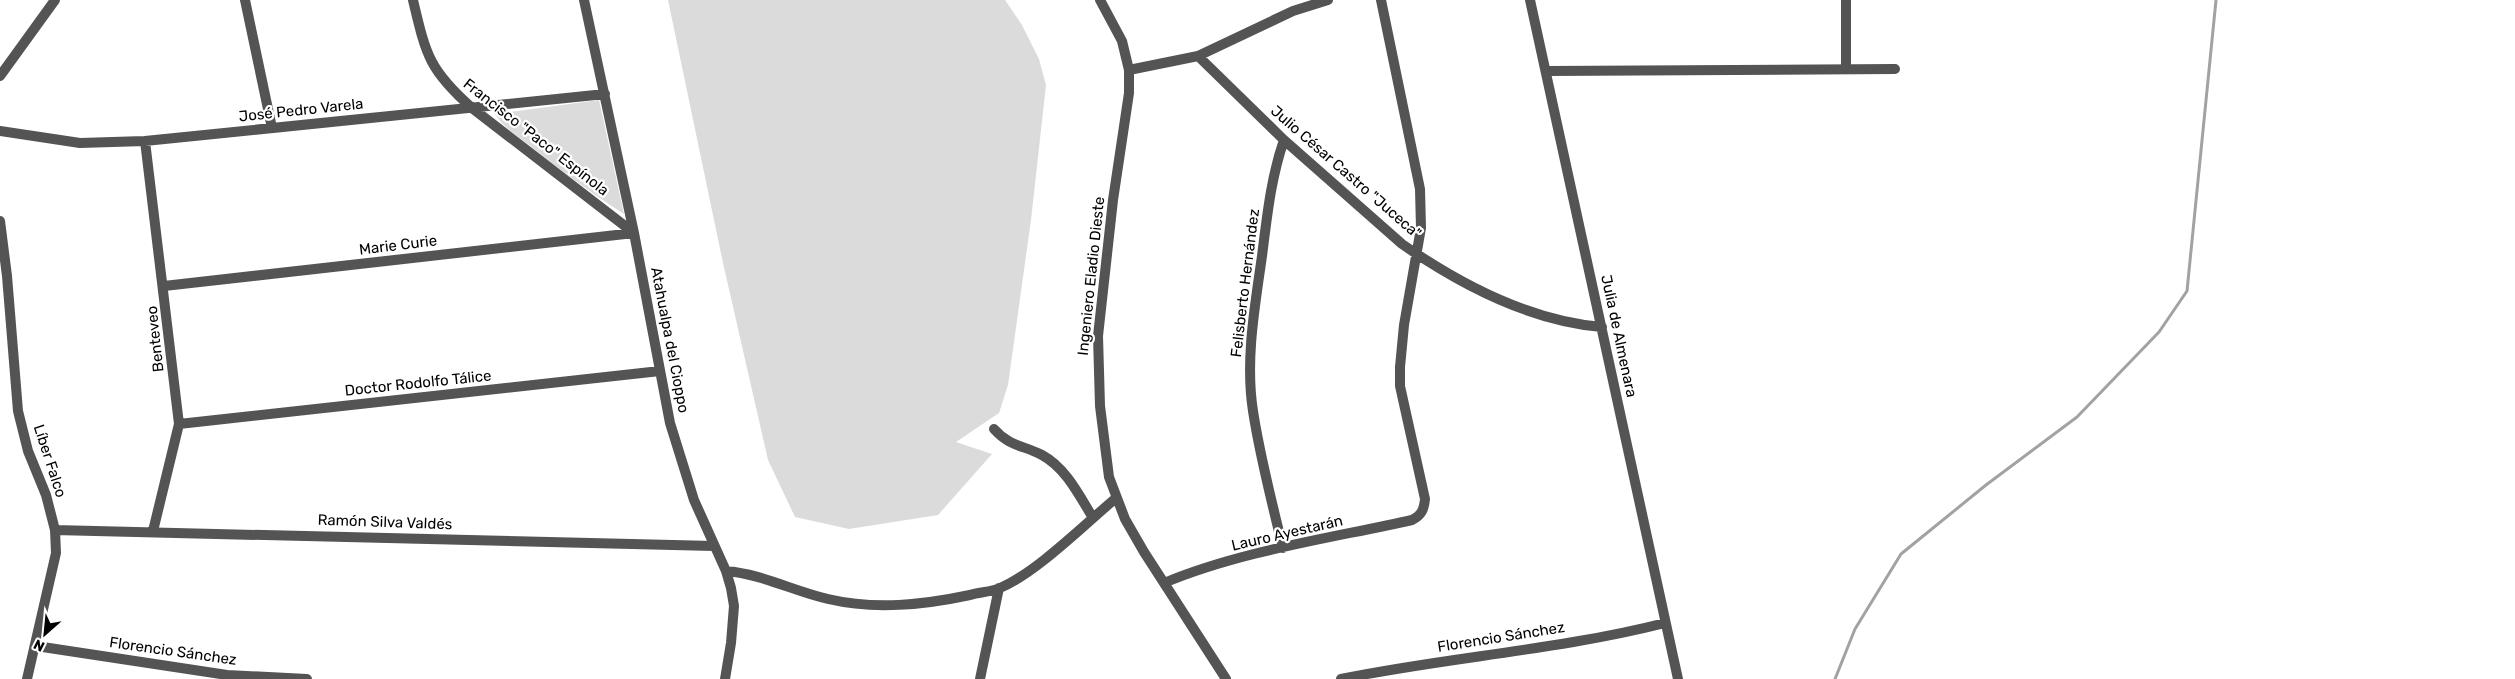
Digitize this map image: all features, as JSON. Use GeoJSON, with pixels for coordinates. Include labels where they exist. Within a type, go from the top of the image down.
{"type":"FeatureCollection","features":[{"type":"Feature","properties":{"kind":"street"},"geometry":{"type":"LineString","coordinates":[[0,76],[55,0]]}},
{"type":"Feature","properties":{"kind":"street"},"geometry":{"type":"LineString","coordinates":[[245,0],[272,128]]}},
{"type":"Feature","properties":{"kind":"street","name":"Francisco \"Paco\" Espínola"},"geometry":{"type":"LineString","coordinates":[[413,0],[423,44],[434,69],[448,86],[472,108],[634,233]]}},
{"type":"Feature","properties":{"kind":"street","name":"Atahualpa del Cioppo"},"geometry":{"type":"LineString","coordinates":[[584,0],[634,233],[670,423],[682,464],[714,546],[726,571],[734,606],[731,643],[725,679]]}},
{"type":"Feature","properties":{"kind":"street","name":"Ingeniero Eladio Dieste"},"geometry":{"type":"LineString","coordinates":[[1100,0],[1122,41],[1129,70],[1129,93],[1113,200],[1097,358],[1100,406],[1109,477],[1116,498],[1130,527],[1226,679]]}},
{"type":"Feature","properties":{"kind":"street"},"geometry":{"type":"LineString","coordinates":[[1129,70],[1198,56],[1294,11],[1328,0]]}},
{"type":"Feature","properties":{"kind":"street"},"geometry":{"type":"LineString","coordinates":[[1380,0],[1418,169],[1422,207],[1417,255]]}},
{"type":"Feature","properties":{"kind":"street","name":"Julia de Almenara"},"geometry":{"type":"LineString","coordinates":[[1530,0],[1678,679]]}},
{"type":"Feature","properties":{"kind":"street"},"geometry":{"type":"LineString","coordinates":[[1846,0],[1846,69]]}},
{"type":"Feature","properties":{"kind":"street","name":"Julio César Castro \"Juceca\""},"geometry":{"type":"LineString","coordinates":[[1198,56],[1284,140],[1417,255],[1475,288],[1526,311],[1566,323],[1602,327]]}},
{"type":"Feature","properties":{"kind":"street"},"geometry":{"type":"LineString","coordinates":[[1546,71],[1895,69]]}},
{"type":"Feature","properties":{"kind":"street","name":"José Pedro Varela"},"geometry":{"type":"LineString","coordinates":[[0,131],[80,143],[146,141],[605,94]]}},
{"type":"Feature","properties":{"kind":"street","name":"Felisberto Hernández"},"geometry":{"type":"LineString","coordinates":[[1283,548],[1254,418],[1251,382],[1251,343],[1258,281],[1277,161],[1284,140]]}},
{"type":"Feature","properties":{"kind":"street","name":"Benteveo"},"geometry":{"type":"LineString","coordinates":[[146,141],[179,424],[154,531]]}},
{"type":"Feature","properties":{"kind":"street","name":"Líber Falco"},"geometry":{"type":"LineString","coordinates":[[0,221],[7,276],[18,412],[28,451],[46,495],[55,530],[56,553],[27,679]]}},
{"type":"Feature","properties":{"kind":"street","name":"Marie Curie"},"geometry":{"type":"LineString","coordinates":[[164,286],[634,233]]}},
{"type":"Feature","properties":{"kind":"street","name":"Lauro Ayestarán"},"geometry":{"type":"LineString","coordinates":[[1164,583],[1190,572],[1283,548],[1412,520],[1419,516],[1424,507],[1425,499],[1404,408],[1400,367],[1404,325],[1417,255]]}},
{"type":"Feature","properties":{"kind":"street","name":"Doctor Rodolfo Tálice"},"geometry":{"type":"LineString","coordinates":[[179,424],[660,371]]}},
{"type":"Feature","properties":{"kind":"street"},"geometry":{"type":"LineString","coordinates":[[994,429],[1008,442],[1042,455],[1061,468],[1093,518]]}},
{"type":"Feature","properties":{"kind":"street"},"geometry":{"type":"LineString","coordinates":[[726,571],[745,573],[828,599],[860,604],[919,604],[944,601],[999,588],[1031,569],[1116,498]]}},
{"type":"Feature","properties":{"kind":"street","name":"Ramón Silva Valdés"},"geometry":{"type":"LineString","coordinates":[[55,530],[714,546]]}},
{"type":"Feature","properties":{"kind":"street"},"geometry":{"type":"LineString","coordinates":[[980,679],[999,588]]}},
{"type":"Feature","properties":{"kind":"street","name":"Florencio Sánchez"},"geometry":{"type":"LineString","coordinates":[[1341,679],[1388,669],[1582,640],[1665,623]]}},
{"type":"Feature","properties":{"kind":"street","name":"Florencio Sánchez"},"geometry":{"type":"LineString","coordinates":[[36,646],[227,675],[307,679]]}},
{"type":"Feature","properties":{"kind":"shaded area"},"geometry":{"type":"Polygon","coordinates":[[[668,0],[1005,0],[1022,25],[1039,59],[1046,85],[1031,220],[1008,385],[999,413],[956,442],[992,454],[938,515],[849,529],[795,517],[768,460],[723,263],[668,0]]]}},
{"type":"Feature","properties":{"kind":"shaded area"},"geometry":{"type":"Polygon","coordinates":[[[599,100],[624,214],[515,135],[495,114],[599,100]]]}},
{"type":"Feature","properties":{"kind":"waterway"},"geometry":{"type":"LineString","coordinates":[[1835,679],[1855,629],[1901,554],[1986,485],[2077,417],[2159,332],[2187,291],[2216,0]]}}]}
